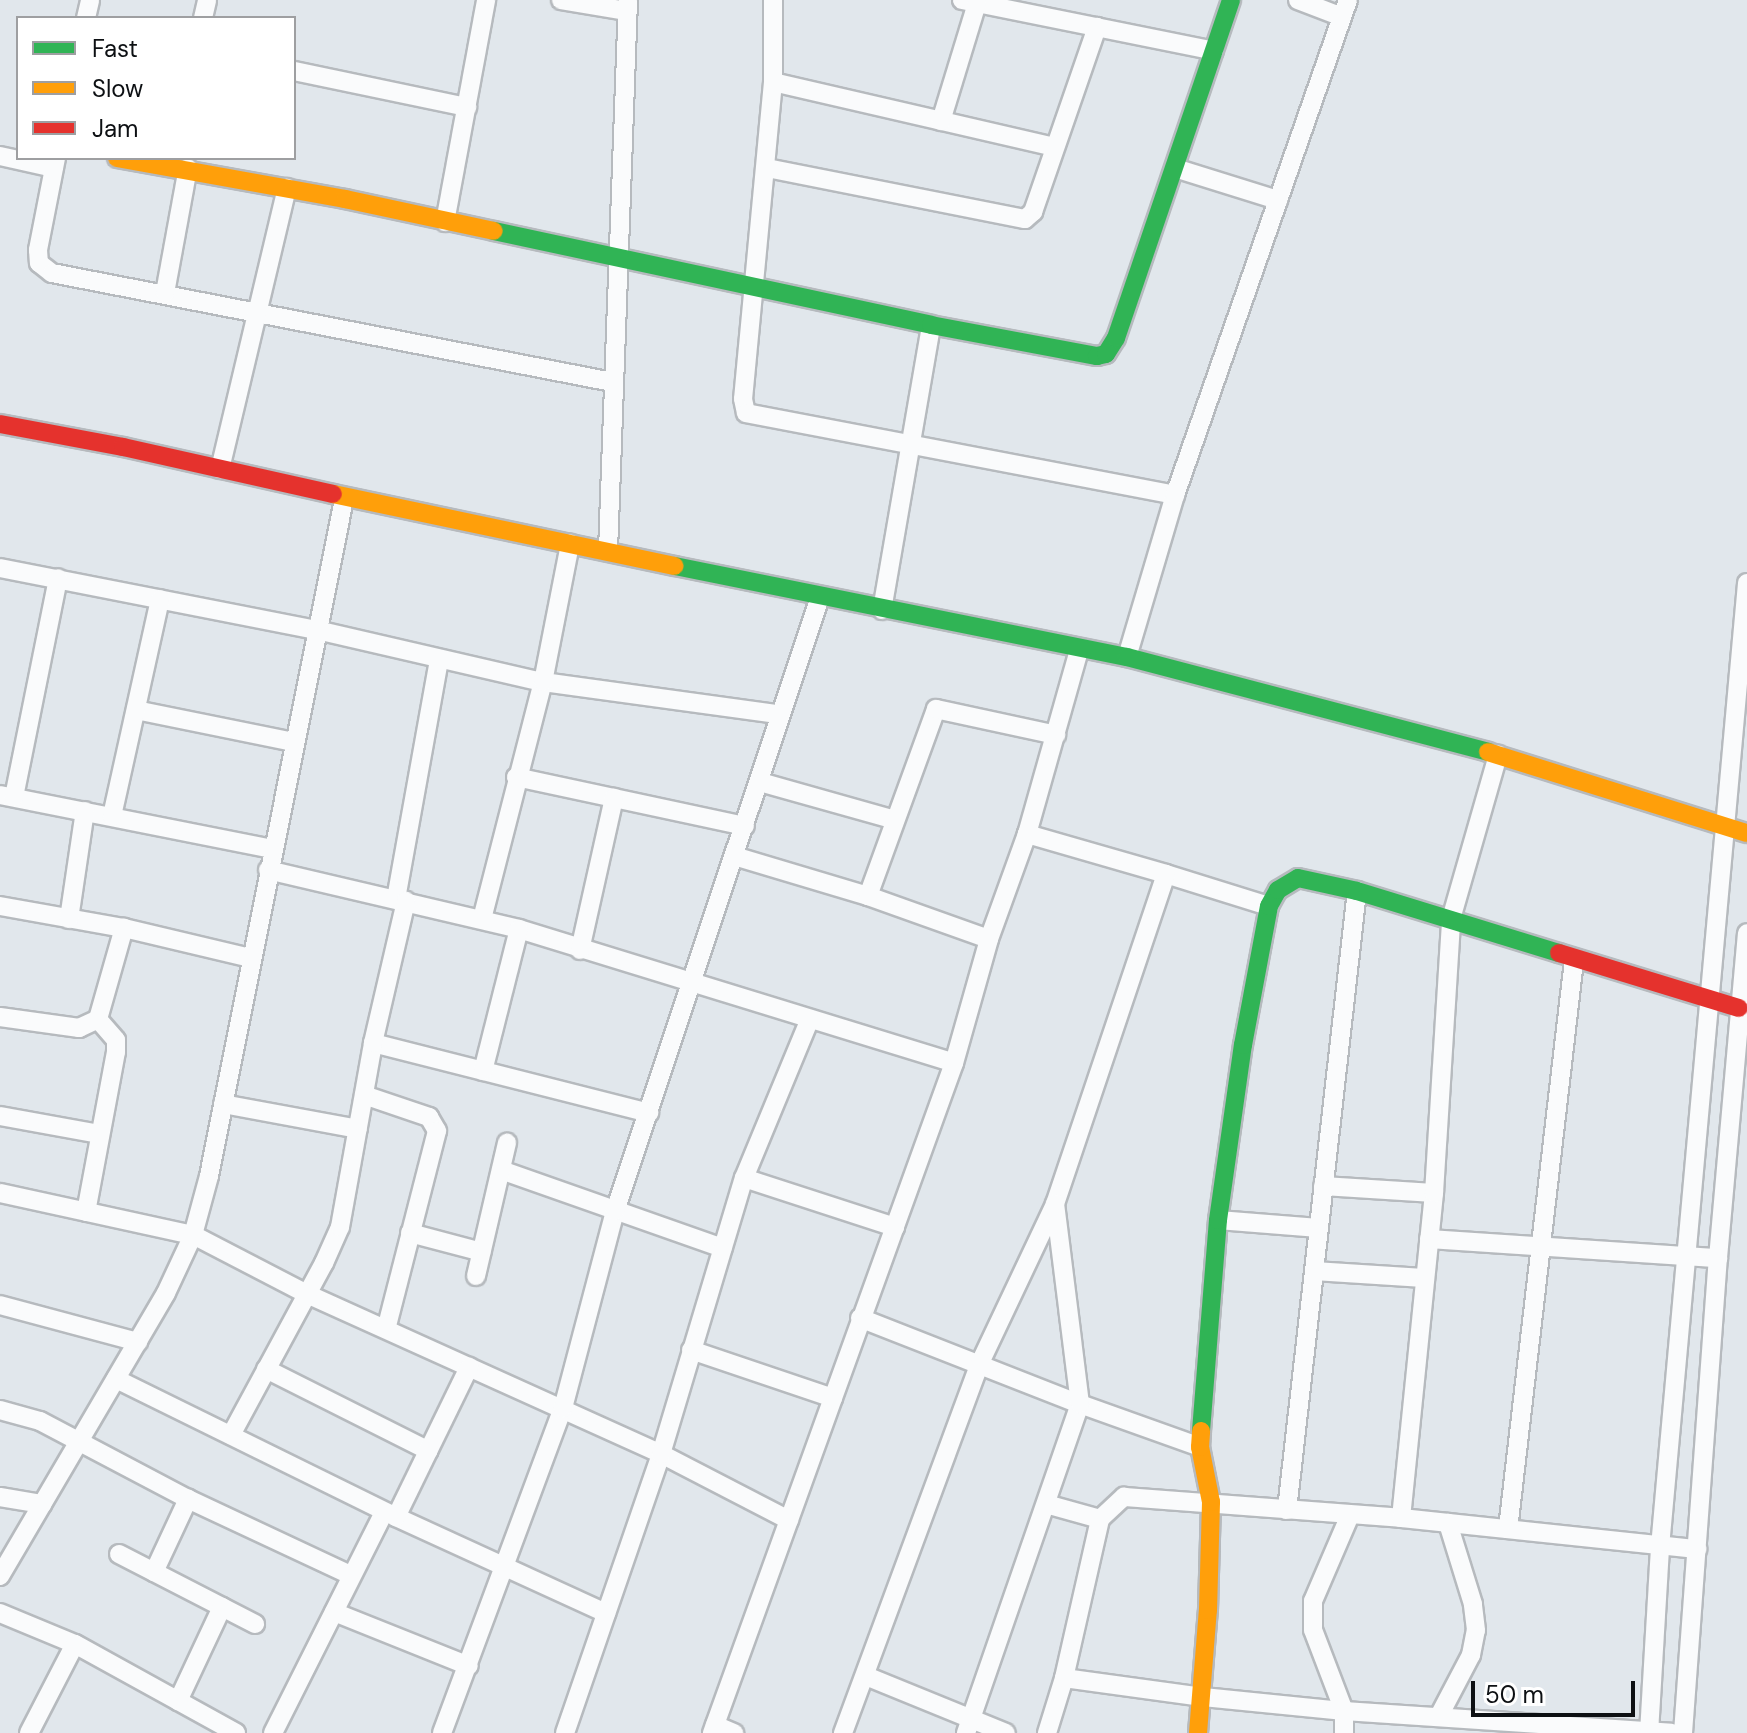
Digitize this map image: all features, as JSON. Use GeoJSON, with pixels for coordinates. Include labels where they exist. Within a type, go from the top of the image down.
{"type":"FeatureCollection","features":[{"type":"Feature","properties":{"kind":"street"},"geometry":{"type":"LineString","coordinates":[[445,222],[486,0]]}},
{"type":"Feature","properties":{"kind":"street"},"geometry":{"type":"LineString","coordinates":[[561,0],[628,6],[608,551]]}},
{"type":"Feature","properties":{"kind":"street"},"geometry":{"type":"LineString","coordinates":[[773,0],[773,82],[743,399],[746,413],[1175,495]]}},
{"type":"Feature","properties":{"kind":"street"},"geometry":{"type":"LineString","coordinates":[[137,160],[177,164],[931,325],[1097,356],[1106,354],[1116,338],[1231,0]]}},
{"type":"Feature","properties":{"kind":"street"},"geometry":{"type":"LineString","coordinates":[[1127,657],[1175,495],[1345,8],[1298,0]]}},
{"type":"Feature","properties":{"kind":"street"},"geometry":{"type":"LineString","coordinates":[[941,121],[970,2],[1214,51]]}},
{"type":"Feature","properties":{"kind":"street"},"geometry":{"type":"LineString","coordinates":[[767,168],[1019,221],[1033,212],[1097,27]]}},
{"type":"Feature","properties":{"kind":"street"},"geometry":{"type":"LineString","coordinates":[[296,71],[467,107]]}},
{"type":"Feature","properties":{"kind":"street"},"geometry":{"type":"LineString","coordinates":[[773,82],[1055,147]]}},
{"type":"Feature","properties":{"kind":"street"},"geometry":{"type":"LineString","coordinates":[[31,160],[55,163],[38,250],[42,267],[52,273],[612,382]]}},
{"type":"Feature","properties":{"kind":"street"},"geometry":{"type":"LineString","coordinates":[[165,293],[177,164]]}},
{"type":"Feature","properties":{"kind":"street"},"geometry":{"type":"LineString","coordinates":[[1175,168],[1278,200]]}},
{"type":"Feature","properties":{"kind":"street"},"geometry":{"type":"LineString","coordinates":[[220,469],[260,312],[287,188]]}},
{"type":"Feature","properties":{"kind":"street"},"geometry":{"type":"LineString","coordinates":[[882,610],[931,325]]}},
{"type":"Feature","properties":{"kind":"street"},"geometry":{"type":"LineString","coordinates":[[0,424],[220,469],[344,499],[1079,650],[1127,657],[1498,755],[1747,833]]}},
{"type":"Feature","properties":{"kind":"street"},"geometry":{"type":"LineString","coordinates":[[0,1576],[166,1293],[193,1235],[223,1104],[344,499]]}},
{"type":"Feature","properties":{"kind":"street"},"geometry":{"type":"LineString","coordinates":[[482,919],[516,777],[543,682],[570,544]]}},
{"type":"Feature","properties":{"kind":"street"},"geometry":{"type":"LineString","coordinates":[[0,568],[317,630],[543,682],[778,714]]}},
{"type":"Feature","properties":{"kind":"street"},"geometry":{"type":"LineString","coordinates":[[58,578],[7,796],[272,849]]}},
{"type":"Feature","properties":{"kind":"street"},"geometry":{"type":"LineString","coordinates":[[1649,1732],[1660,1547],[1712,1000],[1723,825],[1747,583]]}},
{"type":"Feature","properties":{"kind":"street"},"geometry":{"type":"LineString","coordinates":[[442,1733],[563,1408],[615,1211],[760,782],[778,714],[820,597]]}},
{"type":"Feature","properties":{"kind":"street"},"geometry":{"type":"LineString","coordinates":[[112,816],[160,599]]}},
{"type":"Feature","properties":{"kind":"street"},"geometry":{"type":"LineString","coordinates":[[734,1733],[713,1729],[954,1063],[989,939],[1027,834],[1079,650]]}},
{"type":"Feature","properties":{"kind":"street"},"geometry":{"type":"LineString","coordinates":[[231,1435],[340,1227],[401,900],[439,659]]}},
{"type":"Feature","properties":{"kind":"street"},"geometry":{"type":"LineString","coordinates":[[868,896],[936,709],[1056,735]]}},
{"type":"Feature","properties":{"kind":"street"},"geometry":{"type":"LineString","coordinates":[[136,710],[293,742]]}},
{"type":"Feature","properties":{"kind":"street"},"geometry":{"type":"LineString","coordinates":[[1401,1518],[1434,1193],[1451,919],[1498,755]]}},
{"type":"Feature","properties":{"kind":"street"},"geometry":{"type":"LineString","coordinates":[[516,777],[745,826]]}},
{"type":"Feature","properties":{"kind":"street"},"geometry":{"type":"LineString","coordinates":[[760,782],[895,820]]}},
{"type":"Feature","properties":{"kind":"street"},"geometry":{"type":"LineString","coordinates":[[580,950],[614,798]]}},
{"type":"Feature","properties":{"kind":"street"},"geometry":{"type":"LineString","coordinates":[[69,919],[85,811]]}},
{"type":"Feature","properties":{"kind":"street"},"geometry":{"type":"LineString","coordinates":[[1027,834],[1269,906]]}},
{"type":"Feature","properties":{"kind":"street"},"geometry":{"type":"LineString","coordinates":[[734,856],[868,896],[989,939]]}},
{"type":"Feature","properties":{"kind":"street"},"geometry":{"type":"LineString","coordinates":[[268,870],[519,929],[954,1063]]}},
{"type":"Feature","properties":{"kind":"street"},"geometry":{"type":"LineString","coordinates":[[843,1733],[979,1365],[1055,1204],[1166,874]]}},
{"type":"Feature","properties":{"kind":"street"},"geometry":{"type":"LineString","coordinates":[[1198,1733],[1203,1697],[1211,1502],[1200,1447],[1206,1340],[1218,1220],[1243,1045],[1269,906],[1283,886],[1298,878],[1357,891],[1574,960],[1739,1008]]}},
{"type":"Feature","properties":{"kind":"street"},"geometry":{"type":"LineString","coordinates":[[1287,1510],[1357,891]]}},
{"type":"Feature","properties":{"kind":"street"},"geometry":{"type":"LineString","coordinates":[[0,906],[124,928],[251,958]]}},
{"type":"Feature","properties":{"kind":"street"},"geometry":{"type":"LineString","coordinates":[[0,1017],[79,1028],[98,1019],[124,928]]}},
{"type":"Feature","properties":{"kind":"street"},"geometry":{"type":"LineString","coordinates":[[483,1071],[519,929]]}},
{"type":"Feature","properties":{"kind":"street"},"geometry":{"type":"LineString","coordinates":[[1683,1733],[1718,1258],[1747,933]]}},
{"type":"Feature","properties":{"kind":"street"},"geometry":{"type":"LineString","coordinates":[[1508,1529],[1574,960]]}},
{"type":"Feature","properties":{"kind":"street"},"geometry":{"type":"LineString","coordinates":[[86,1212],[116,1052],[116,1040],[98,1019]]}},
{"type":"Feature","properties":{"kind":"street"},"geometry":{"type":"LineString","coordinates":[[565,1733],[661,1454],[744,1178],[810,1019]]}},
{"type":"Feature","properties":{"kind":"street"},"geometry":{"type":"LineString","coordinates":[[373,1043],[649,1113]]}},
{"type":"Feature","properties":{"kind":"street"},"geometry":{"type":"LineString","coordinates":[[364,1095],[429,1117],[437,1135],[386,1329]]}},
{"type":"Feature","properties":{"kind":"street"},"geometry":{"type":"LineString","coordinates":[[223,1104],[358,1129]]}},
{"type":"Feature","properties":{"kind":"street"},"geometry":{"type":"LineString","coordinates":[[0,1116],[99,1134]]}},
{"type":"Feature","properties":{"kind":"street"},"geometry":{"type":"LineString","coordinates":[[476,1276],[507,1143]]}},
{"type":"Feature","properties":{"kind":"street"},"geometry":{"type":"LineString","coordinates":[[501,1170],[723,1248]]}},
{"type":"Feature","properties":{"kind":"street"},"geometry":{"type":"LineString","coordinates":[[744,1178],[895,1227]]}},
{"type":"Feature","properties":{"kind":"street"},"geometry":{"type":"LineString","coordinates":[[1323,1186],[1434,1193]]}},
{"type":"Feature","properties":{"kind":"street"},"geometry":{"type":"LineString","coordinates":[[0,1193],[193,1235],[307,1294],[661,1454],[789,1520]]}},
{"type":"Feature","properties":{"kind":"street"},"geometry":{"type":"LineString","coordinates":[[968,1726],[1080,1404],[1055,1204]]}},
{"type":"Feature","properties":{"kind":"street"},"geometry":{"type":"LineString","coordinates":[[1218,1220],[1319,1228]]}},
{"type":"Feature","properties":{"kind":"street"},"geometry":{"type":"LineString","coordinates":[[410,1233],[482,1252]]}},
{"type":"Feature","properties":{"kind":"street"},"geometry":{"type":"LineString","coordinates":[[1429,1239],[1718,1258]]}},
{"type":"Feature","properties":{"kind":"street"},"geometry":{"type":"LineString","coordinates":[[1314,1271],[1424,1278]]}},
{"type":"Feature","properties":{"kind":"street"},"geometry":{"type":"LineString","coordinates":[[0,1305],[138,1342]]}},
{"type":"Feature","properties":{"kind":"street"},"geometry":{"type":"LineString","coordinates":[[860,1318],[1200,1447]]}},
{"type":"Feature","properties":{"kind":"street"},"geometry":{"type":"LineString","coordinates":[[691,1350],[833,1398]]}},
{"type":"Feature","properties":{"kind":"street"},"geometry":{"type":"LineString","coordinates":[[273,1733],[350,1575],[429,1451],[469,1367]]}},
{"type":"Feature","properties":{"kind":"street"},"geometry":{"type":"LineString","coordinates":[[266,1369],[429,1451]]}},
{"type":"Feature","properties":{"kind":"street"},"geometry":{"type":"LineString","coordinates":[[116,1379],[390,1514],[606,1613]]}},
{"type":"Feature","properties":{"kind":"street"},"geometry":{"type":"LineString","coordinates":[[0,1410],[40,1421],[188,1499],[350,1575]]}},
{"type":"Feature","properties":{"kind":"street"},"geometry":{"type":"LineString","coordinates":[[1047,1733],[1064,1678],[1100,1519],[1111,1505],[1129,1496],[1401,1518],[1697,1549]]}},
{"type":"Feature","properties":{"kind":"street"},"geometry":{"type":"LineString","coordinates":[[0,1497],[42,1504]]}},
{"type":"Feature","properties":{"kind":"street"},"geometry":{"type":"LineString","coordinates":[[154,1572],[188,1499]]}},
{"type":"Feature","properties":{"kind":"street"},"geometry":{"type":"LineString","coordinates":[[1046,1504],[1100,1519]]}},
{"type":"Feature","properties":{"kind":"street"},"geometry":{"type":"LineString","coordinates":[[1344,1733],[1344,1711],[1313,1630],[1313,1601],[1350,1515]]}},
{"type":"Feature","properties":{"kind":"street"},"geometry":{"type":"LineString","coordinates":[[1439,1716],[1471,1655],[1476,1630],[1473,1604],[1448,1523]]}},
{"type":"Feature","properties":{"kind":"street"},"geometry":{"type":"LineString","coordinates":[[119,1554],[255,1624]]}},
{"type":"Feature","properties":{"kind":"street"},"geometry":{"type":"LineString","coordinates":[[178,1701],[222,1607]]}},
{"type":"Feature","properties":{"kind":"street"},"geometry":{"type":"LineString","coordinates":[[334,1612],[469,1666]]}},
{"type":"Feature","properties":{"kind":"street"},"geometry":{"type":"LineString","coordinates":[[0,1613],[75,1644],[234,1732]]}},
{"type":"Feature","properties":{"kind":"street"},"geometry":{"type":"LineString","coordinates":[[29,1733],[75,1644]]}},
{"type":"Feature","properties":{"kind":"street"},"geometry":{"type":"LineString","coordinates":[[866,1676],[968,1726],[1006,1733]]}},
{"type":"Feature","properties":{"kind":"street"},"geometry":{"type":"LineString","coordinates":[[1064,1678],[1203,1697],[1344,1711],[1439,1716],[1496,1726],[1671,1733]]}},
{"type":"Feature","properties":{"kind":"traffic: fast"},"geometry":{"type":"LineString","coordinates":[[494,231],[931,325],[1097,356],[1106,354],[1116,338],[1231,0]]}},
{"type":"Feature","properties":{"kind":"traffic: fast"},"geometry":{"type":"LineString","coordinates":[[675,566],[1127,657],[1488,752]]}},
{"type":"Feature","properties":{"kind":"traffic: fast"},"geometry":{"type":"LineString","coordinates":[[1201,1431],[1218,1220],[1243,1045],[1269,906],[1278,890],[1298,878],[1357,891],[1559,953]]}},
{"type":"Feature","properties":{"kind":"traffic: slow"},"geometry":{"type":"LineString","coordinates":[[128,160],[345,199],[494,231]]}},
{"type":"Feature","properties":{"kind":"traffic: slow"},"geometry":{"type":"LineString","coordinates":[[333,494],[675,566]]}},
{"type":"Feature","properties":{"kind":"traffic: slow"},"geometry":{"type":"LineString","coordinates":[[1488,752],[1747,833]]}},
{"type":"Feature","properties":{"kind":"traffic: slow"},"geometry":{"type":"LineString","coordinates":[[1198,1733],[1208,1610],[1211,1502],[1200,1447],[1201,1431]]}},
{"type":"Feature","properties":{"kind":"traffic: jam"},"geometry":{"type":"LineString","coordinates":[[0,424],[123,447],[333,494]]}},
{"type":"Feature","properties":{"kind":"traffic: jam"},"geometry":{"type":"LineString","coordinates":[[1559,953],[1739,1008]]}}]}
